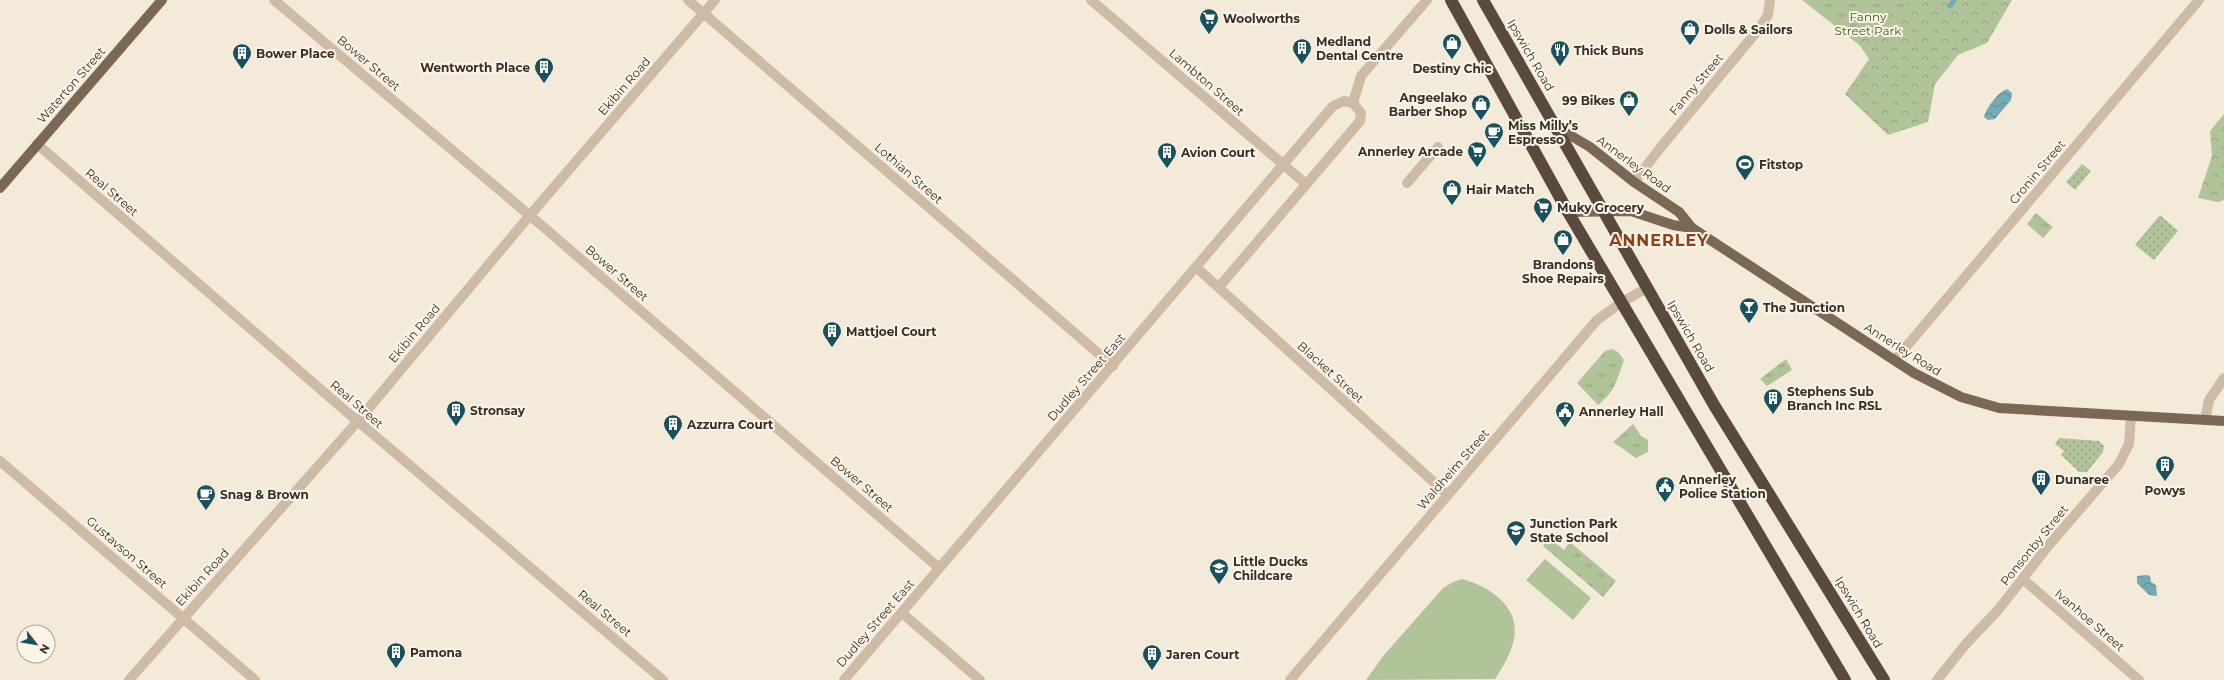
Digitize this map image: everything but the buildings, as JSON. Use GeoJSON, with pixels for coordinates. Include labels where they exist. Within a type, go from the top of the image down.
{"type":"FeatureCollection","features":[{"type":"Feature","properties":{"kind":"highway"},"geometry":{"type":"LineString","coordinates":[[1451,0],[1568,212],[1845,680]]}},
{"type":"Feature","properties":{"kind":"highway","name":"Ipswich Road"},"geometry":{"type":"LineString","coordinates":[[1484,0],[1714,405],[1884,680]]}},
{"type":"Feature","properties":{"kind":"main road","name":"Waterton Street"},"geometry":{"type":"LineString","coordinates":[[0,188],[162,0]]}},
{"type":"Feature","properties":{"kind":"main road","name":"Annerley Road"},"geometry":{"type":"LineString","coordinates":[[1556,127],[1590,147],[1634,182],[1679,212],[1692,228],[1914,373],[1961,397],[1999,408],[2224,421]]}},
{"type":"Feature","properties":{"kind":"main road","name":"Annerley Road"},"geometry":{"type":"LineString","coordinates":[[1568,212],[1603,210],[1631,211],[1673,225],[1692,228]]}},
{"type":"Feature","properties":{"kind":"street","name":"Bower Street"},"geometry":{"type":"LineString","coordinates":[[274,0],[530,215],[940,568]]}},
{"type":"Feature","properties":{"kind":"street","name":"Lothian Street"},"geometry":{"type":"LineString","coordinates":[[688,0],[1113,366]]}},
{"type":"Feature","properties":{"kind":"street","name":"Ekibin Road"},"geometry":{"type":"LineString","coordinates":[[129,680],[183,617],[358,421],[530,215],[715,0]]}},
{"type":"Feature","properties":{"kind":"street","name":"Lambton Street"},"geometry":{"type":"LineString","coordinates":[[1091,0],[1306,184]]}},
{"type":"Feature","properties":{"kind":"street"},"geometry":{"type":"LineString","coordinates":[[1219,287],[1360,121],[1361,113],[1353,103],[1361,76],[1427,0]]}},
{"type":"Feature","properties":{"kind":"street","name":"Fanny Street"},"geometry":{"type":"LineString","coordinates":[[1634,182],[1661,147],[1758,30],[1768,15],[1770,0]]}},
{"type":"Feature","properties":{"kind":"street","name":"Cronin Street"},"geometry":{"type":"LineString","coordinates":[[1895,360],[2199,0]]}},
{"type":"Feature","properties":{"kind":"street","name":"Dudley Street East"},"geometry":{"type":"LineString","coordinates":[[844,680],[1284,166],[1333,106],[1344,101],[1353,103]]}},
{"type":"Feature","properties":{"kind":"street","name":"Real Street"},"geometry":{"type":"LineString","coordinates":[[37,144],[358,421],[663,680]]}},
{"type":"Feature","properties":{"kind":"street"},"geometry":{"type":"LineString","coordinates":[[1407,183],[1438,146]]}},
{"type":"Feature","properties":{"kind":"street","name":"Blacket Street"},"geometry":{"type":"LineString","coordinates":[[1197,268],[1448,495]]}},
{"type":"Feature","properties":{"kind":"street","name":"Waldheim Street"},"geometry":{"type":"LineString","coordinates":[[1290,680],[1597,320],[1622,302],[1647,288]]}},
{"type":"Feature","properties":{"kind":"street"},"geometry":{"type":"LineString","coordinates":[[2205,420],[2209,400],[2224,378]]}},
{"type":"Feature","properties":{"kind":"street","name":"Ponsonby Street"},"geometry":{"type":"LineString","coordinates":[[1938,680],[1965,645],[1975,638],[2024,580],[2049,545],[2124,456],[2129,444],[2131,416]]}},
{"type":"Feature","properties":{"kind":"street","name":"Gustavson Street"},"geometry":{"type":"LineString","coordinates":[[0,461],[255,680]]}},
{"type":"Feature","properties":{"kind":"street","name":"Ivanhoe Street"},"geometry":{"type":"LineString","coordinates":[[2024,580],[2139,680]]}},
{"type":"Feature","properties":{"kind":"street"},"geometry":{"type":"LineString","coordinates":[[902,613],[980,680]]}},
{"type":"Feature","properties":{"kind":"green space","name":"Fanny Street Park"},"geometry":{"type":"Polygon","coordinates":[[[1802,0],[1918,0],[1872,55],[1802,0]]]}},
{"type":"Feature","properties":{"kind":"green space"},"geometry":{"type":"Polygon","coordinates":[[[1910,0],[2012,0],[1987,43],[1958,55],[1935,84],[1928,122],[1888,135],[1845,94],[1869,59],[1856,40],[1872,22],[1887,28],[1910,0]]]}},
{"type":"Feature","properties":{"kind":"green space"},"geometry":{"type":"Polygon","coordinates":[[[2224,114],[2224,200],[2218,202],[2198,198],[2212,156],[2210,131],[2224,114]]]}},
{"type":"Feature","properties":{"kind":"green space"},"geometry":{"type":"Polygon","coordinates":[[[2082,164],[2091,171],[2075,190],[2066,182],[2082,164]]]}},
{"type":"Feature","properties":{"kind":"green space"},"geometry":{"type":"Polygon","coordinates":[[[2036,213],[2053,227],[2043,238],[2027,224],[2036,213]]]}},
{"type":"Feature","properties":{"kind":"green space"},"geometry":{"type":"Polygon","coordinates":[[[2160,215],[2178,231],[2154,260],[2135,245],[2160,215]]]}},
{"type":"Feature","properties":{"kind":"green space"},"geometry":{"type":"Polygon","coordinates":[[[1612,349],[1618,352],[1624,360],[1612,390],[1598,405],[1577,383],[1605,351],[1612,349]]]}},
{"type":"Feature","properties":{"kind":"green space"},"geometry":{"type":"Polygon","coordinates":[[[1786,359],[1792,370],[1767,386],[1760,379],[1786,359]]]}},
{"type":"Feature","properties":{"kind":"green space"},"geometry":{"type":"Polygon","coordinates":[[[1633,424],[1641,436],[1648,440],[1648,452],[1636,458],[1613,442],[1633,424]]]}},
{"type":"Feature","properties":{"kind":"green space"},"geometry":{"type":"Polygon","coordinates":[[[2059,438],[2099,441],[2104,446],[2103,452],[2087,472],[2079,472],[2061,455],[2064,451],[2055,444],[2059,438]]]}},
{"type":"Feature","properties":{"kind":"green space"},"geometry":{"type":"Polygon","coordinates":[[[1549,538],[1564,550],[1570,542],[1616,581],[1603,597],[1543,546],[1549,538]]]}},
{"type":"Feature","properties":{"kind":"green space"},"geometry":{"type":"Polygon","coordinates":[[[1545,559],[1591,598],[1573,620],[1526,580],[1545,559]]]}},
{"type":"Feature","properties":{"kind":"green space"},"geometry":{"type":"Polygon","coordinates":[[[1462,579],[1473,582],[1496,595],[1508,609],[1513,618],[1515,628],[1514,639],[1507,659],[1495,679],[1366,680],[1384,655],[1443,588],[1462,579]]]}},
{"type":"Feature","properties":{"kind":"water"},"geometry":{"type":"Polygon","coordinates":[[[2007,89],[2012,93],[2011,100],[1995,119],[1988,120],[1984,117],[1985,113],[2000,93],[2007,89]]]}},
{"type":"Feature","properties":{"kind":"water"},"geometry":{"type":"Polygon","coordinates":[[[2137,576],[2150,576],[2151,582],[2156,585],[2157,596],[2149,595],[2137,583],[2137,576]]]}},
{"type":"Feature","properties":{"kind":"waterway"},"geometry":{"type":"LineString","coordinates":[[1950,6],[1954,0]]}},
{"type":"Feature","properties":{"kind":"place","name":"Woolworths"},"geometry":{"type":"Point","coordinates":[1209,35]}},
{"type":"Feature","properties":{"kind":"place","name":"Dolls & Sailors"},"geometry":{"type":"Point","coordinates":[1690,46]}},
{"type":"Feature","properties":{"kind":"place","name":"Destiny Chic"},"geometry":{"type":"Point","coordinates":[1452,60]}},
{"type":"Feature","properties":{"kind":"place","name":"Medland Dental Centre"},"geometry":{"type":"Point","coordinates":[1302,65]}},
{"type":"Feature","properties":{"kind":"place","name":"Thick Buns"},"geometry":{"type":"Point","coordinates":[1560,67]}},
{"type":"Feature","properties":{"kind":"place","name":"Bower Place"},"geometry":{"type":"Point","coordinates":[242,70]}},
{"type":"Feature","properties":{"kind":"place","name":"Wentworth Place"},"geometry":{"type":"Point","coordinates":[544,84]}},
{"type":"Feature","properties":{"kind":"place","name":"99 Bikes"},"geometry":{"type":"Point","coordinates":[1629,117]}},
{"type":"Feature","properties":{"kind":"place","name":"Angeelako Barber Shop"},"geometry":{"type":"Point","coordinates":[1481,121]}},
{"type":"Feature","properties":{"kind":"place","name":"Miss Milly’s Espresso"},"geometry":{"type":"Point","coordinates":[1494,149]}},
{"type":"Feature","properties":{"kind":"place","name":"Annerley Arcade"},"geometry":{"type":"Point","coordinates":[1477,168]}},
{"type":"Feature","properties":{"kind":"place","name":"Avion Court"},"geometry":{"type":"Point","coordinates":[1167,169]}},
{"type":"Feature","properties":{"kind":"place","name":"Fitstop"},"geometry":{"type":"Point","coordinates":[1745,181]}},
{"type":"Feature","properties":{"kind":"place","name":"Hair Match"},"geometry":{"type":"Point","coordinates":[1452,206]}},
{"type":"Feature","properties":{"kind":"place","name":"Muky Grocery"},"geometry":{"type":"Point","coordinates":[1543,224]}},
{"type":"Feature","properties":{"kind":"place","name":"Brandons Shoe Repairs"},"geometry":{"type":"Point","coordinates":[1563,256]}},
{"type":"Feature","properties":{"kind":"place","name":"The Junction"},"geometry":{"type":"Point","coordinates":[1749,324]}},
{"type":"Feature","properties":{"kind":"place","name":"Mattjoel Court"},"geometry":{"type":"Point","coordinates":[832,348]}},
{"type":"Feature","properties":{"kind":"place","name":"Stephens Sub Branch Inc RSL"},"geometry":{"type":"Point","coordinates":[1773,415]}},
{"type":"Feature","properties":{"kind":"place","name":"Stronsay"},"geometry":{"type":"Point","coordinates":[456,427]}},
{"type":"Feature","properties":{"kind":"place","name":"Annerley Hall"},"geometry":{"type":"Point","coordinates":[1565,428]}},
{"type":"Feature","properties":{"kind":"place","name":"Azzurra Court"},"geometry":{"type":"Point","coordinates":[673,441]}},
{"type":"Feature","properties":{"kind":"place","name":"Powys"},"geometry":{"type":"Point","coordinates":[2165,482]}},
{"type":"Feature","properties":{"kind":"place","name":"Dunaree"},"geometry":{"type":"Point","coordinates":[2041,496]}},
{"type":"Feature","properties":{"kind":"place","name":"Annerley Police Station"},"geometry":{"type":"Point","coordinates":[1665,503]}},
{"type":"Feature","properties":{"kind":"place","name":"Snag & Brown"},"geometry":{"type":"Point","coordinates":[206,511]}},
{"type":"Feature","properties":{"kind":"place","name":"Junction Park State School"},"geometry":{"type":"Point","coordinates":[1516,547]}},
{"type":"Feature","properties":{"kind":"place","name":"Little Ducks Childcare"},"geometry":{"type":"Point","coordinates":[1219,585]}},
{"type":"Feature","properties":{"kind":"place","name":"Pamona"},"geometry":{"type":"Point","coordinates":[396,669]}},
{"type":"Feature","properties":{"kind":"place","name":"Jaren Court"},"geometry":{"type":"Point","coordinates":[1152,671]}},
{"type":"Feature","properties":{"kind":"district","name":"ANNERLEY"},"geometry":{"type":"Point","coordinates":[1659,240]}}]}
